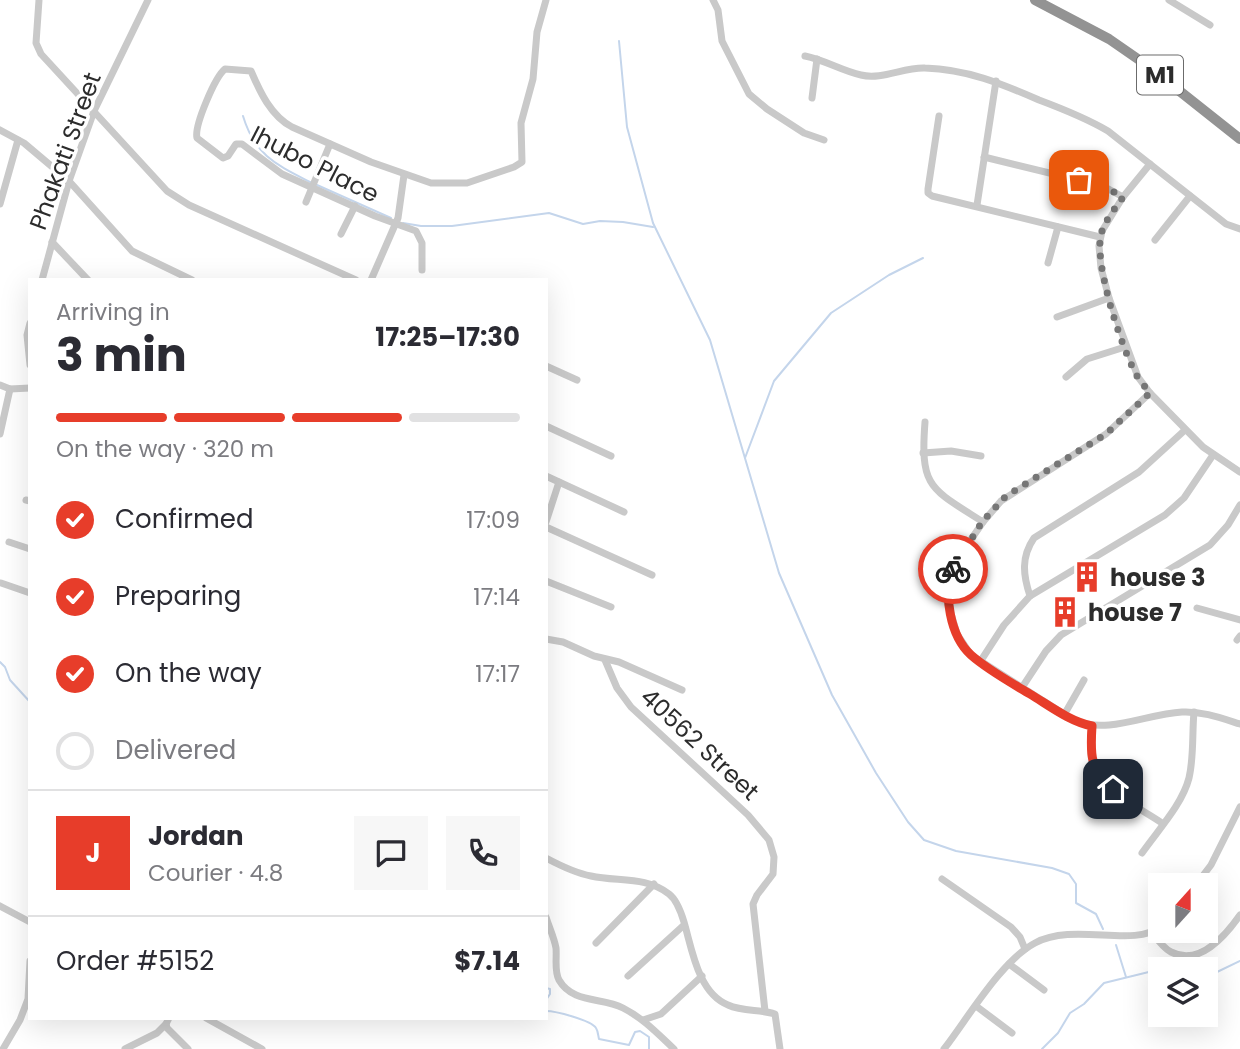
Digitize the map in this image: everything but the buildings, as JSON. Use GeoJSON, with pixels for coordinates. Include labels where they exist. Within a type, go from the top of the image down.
{"type":"FeatureCollection","features":[{"type":"Feature","properties":{"kind":"highway","name":"M1"},"geometry":{"type":"LineString","coordinates":[[1035,0],[1075,19],[1119,45],[1240,139]]}},
{"type":"Feature","properties":{"kind":"street"},"geometry":{"type":"LineString","coordinates":[[39,0],[36,43],[41,54],[160,184],[179,199],[352,278]]}},
{"type":"Feature","properties":{"kind":"street","name":"Phakati Street"},"geometry":{"type":"LineString","coordinates":[[43,278],[69,181],[94,111],[148,0]]}},
{"type":"Feature","properties":{"kind":"street"},"geometry":{"type":"LineString","coordinates":[[306,202],[330,144],[404,175],[431,183],[456,185],[499,173],[522,162],[521,123],[533,79],[537,32],[546,0]]}},
{"type":"Feature","properties":{"kind":"street"},"geometry":{"type":"LineString","coordinates":[[713,0],[718,10],[722,41],[750,94],[766,109],[804,133],[824,139]]}},
{"type":"Feature","properties":{"kind":"street"},"geometry":{"type":"LineString","coordinates":[[1169,0],[1210,25]]}},
{"type":"Feature","properties":{"kind":"street"},"geometry":{"type":"LineString","coordinates":[[805,56],[862,75],[882,75],[925,68],[974,74],[996,81],[1091,121],[1124,142],[1231,227],[1240,229]]}},
{"type":"Feature","properties":{"kind":"street"},"geometry":{"type":"LineString","coordinates":[[813,98],[817,59]]}},
{"type":"Feature","properties":{"kind":"street","name":"Ihubo Place"},"geometry":{"type":"LineString","coordinates":[[330,144],[289,126],[277,117],[251,71],[231,68],[221,71],[196,128],[197,138],[223,158],[228,156],[236,144],[242,144],[282,174],[396,225],[414,230],[420,234],[422,270]]}},
{"type":"Feature","properties":{"kind":"street"},"geometry":{"type":"LineString","coordinates":[[977,205],[996,81]]}},
{"type":"Feature","properties":{"kind":"street"},"geometry":{"type":"LineString","coordinates":[[939,116],[928,193],[1100,237]]}},
{"type":"Feature","properties":{"kind":"street"},"geometry":{"type":"LineString","coordinates":[[0,130],[18,140],[69,181],[132,251],[188,278]]}},
{"type":"Feature","properties":{"kind":"street"},"geometry":{"type":"LineString","coordinates":[[0,204],[18,140]]}},
{"type":"Feature","properties":{"kind":"street"},"geometry":{"type":"LineString","coordinates":[[984,157],[1103,186],[1123,197]]}},
{"type":"Feature","properties":{"kind":"street"},"geometry":{"type":"LineString","coordinates":[[1150,164],[1105,223],[1100,237],[1101,268],[1109,298],[1138,377],[1150,393],[1213,455],[1240,472]]}},
{"type":"Feature","properties":{"kind":"street"},"geometry":{"type":"LineString","coordinates":[[372,278],[396,225],[404,175]]}},
{"type":"Feature","properties":{"kind":"street"},"geometry":{"type":"LineString","coordinates":[[1155,240],[1190,196]]}},
{"type":"Feature","properties":{"kind":"street"},"geometry":{"type":"LineString","coordinates":[[341,234],[355,206]]}},
{"type":"Feature","properties":{"kind":"street"},"geometry":{"type":"LineString","coordinates":[[1048,263],[1058,227]]}},
{"type":"Feature","properties":{"kind":"street"},"geometry":{"type":"LineString","coordinates":[[52,242],[86,278]]}},
{"type":"Feature","properties":{"kind":"street"},"geometry":{"type":"LineString","coordinates":[[1057,317],[1109,298]]}},
{"type":"Feature","properties":{"kind":"street"},"geometry":{"type":"LineString","coordinates":[[1066,377],[1087,359],[1125,346]]}},
{"type":"Feature","properties":{"kind":"street"},"geometry":{"type":"LineString","coordinates":[[548,367],[577,380]]}},
{"type":"Feature","properties":{"kind":"street"},"geometry":{"type":"LineString","coordinates":[[0,385],[10,389],[28,388]]}},
{"type":"Feature","properties":{"kind":"street"},"geometry":{"type":"LineString","coordinates":[[0,434],[10,389]]}},
{"type":"Feature","properties":{"kind":"street"},"geometry":{"type":"LineString","coordinates":[[1150,393],[1106,434],[1006,496],[982,522],[952,571],[948,594],[950,610],[961,643],[971,655],[1064,715],[1092,726],[1107,726],[1180,712],[1194,712],[1240,724]]}},
{"type":"Feature","properties":{"kind":"street"},"geometry":{"type":"LineString","coordinates":[[925,422],[923,463],[930,482],[945,497],[982,522]]}},
{"type":"Feature","properties":{"kind":"street"},"geometry":{"type":"LineString","coordinates":[[548,427],[611,456]]}},
{"type":"Feature","properties":{"kind":"street"},"geometry":{"type":"LineString","coordinates":[[1030,596],[1025,580],[1024,562],[1034,538],[1139,472],[1185,430]]}},
{"type":"Feature","properties":{"kind":"street"},"geometry":{"type":"LineString","coordinates":[[923,453],[951,451],[981,456]]}},
{"type":"Feature","properties":{"kind":"street"},"geometry":{"type":"LineString","coordinates":[[981,662],[1004,625],[1030,596],[1165,515],[1184,498],[1213,455]]}},
{"type":"Feature","properties":{"kind":"street"},"geometry":{"type":"LineString","coordinates":[[548,477],[624,512]]}},
{"type":"Feature","properties":{"kind":"street"},"geometry":{"type":"LineString","coordinates":[[548,518],[559,482]]}},
{"type":"Feature","properties":{"kind":"street"},"geometry":{"type":"LineString","coordinates":[[1021,689],[1046,651],[1066,631],[1210,545],[1223,532],[1240,505]]}},
{"type":"Feature","properties":{"kind":"street"},"geometry":{"type":"LineString","coordinates":[[548,526],[652,575]]}},
{"type":"Feature","properties":{"kind":"street"},"geometry":{"type":"LineString","coordinates":[[9,542],[28,548]]}},
{"type":"Feature","properties":{"kind":"street"},"geometry":{"type":"LineString","coordinates":[[548,582],[611,607]]}},
{"type":"Feature","properties":{"kind":"street"},"geometry":{"type":"LineString","coordinates":[[1,583],[28,592]]}},
{"type":"Feature","properties":{"kind":"street"},"geometry":{"type":"LineString","coordinates":[[1198,608],[1240,620]]}},
{"type":"Feature","properties":{"kind":"street"},"geometry":{"type":"LineString","coordinates":[[548,639],[627,665],[682,690]]}},
{"type":"Feature","properties":{"kind":"street","name":"40562 Street"},"geometry":{"type":"LineString","coordinates":[[606,660],[617,688],[631,707],[748,816],[769,840],[773,851],[773,874],[753,904],[765,1011]]}},
{"type":"Feature","properties":{"kind":"street"},"geometry":{"type":"LineString","coordinates":[[1064,715],[1084,680]]}},
{"type":"Feature","properties":{"kind":"street"},"geometry":{"type":"LineString","coordinates":[[1142,853],[1179,800],[1189,778],[1194,712]]}},
{"type":"Feature","properties":{"kind":"street"},"geometry":{"type":"LineString","coordinates":[[1092,726],[1090,748],[1097,773],[1113,789],[1162,823]]}},
{"type":"Feature","properties":{"kind":"street"},"geometry":{"type":"LineString","coordinates":[[1204,873],[1240,807]]}},
{"type":"Feature","properties":{"kind":"street"},"geometry":{"type":"LineString","coordinates":[[548,859],[593,877],[654,884],[674,899],[702,976],[714,997],[727,1005],[772,1013],[777,1017],[780,1049]]}},
{"type":"Feature","properties":{"kind":"street"},"geometry":{"type":"LineString","coordinates":[[942,879],[1011,927],[1020,937],[1025,949]]}},
{"type":"Feature","properties":{"kind":"street"},"geometry":{"type":"LineString","coordinates":[[596,943],[654,884]]}},
{"type":"Feature","properties":{"kind":"street"},"geometry":{"type":"LineString","coordinates":[[2,908],[28,921]]}},
{"type":"Feature","properties":{"kind":"street"},"geometry":{"type":"LineString","coordinates":[[1218,942],[1240,915]]}},
{"type":"Feature","properties":{"kind":"street"},"geometry":{"type":"LineString","coordinates":[[548,922],[555,944],[559,980],[581,997],[616,1004],[643,1020],[674,1049]]}},
{"type":"Feature","properties":{"kind":"street"},"geometry":{"type":"LineString","coordinates":[[628,976],[684,925]]}},
{"type":"Feature","properties":{"kind":"street"},"geometry":{"type":"LineString","coordinates":[[944,1049],[1009,964],[1025,949],[1047,937],[1065,934],[1128,935],[1148,932]]}},
{"type":"Feature","properties":{"kind":"street"},"geometry":{"type":"LineString","coordinates":[[1162,943],[1172,953],[1182,955],[1199,953],[1217,943]]}},
{"type":"Feature","properties":{"kind":"street"},"geometry":{"type":"LineString","coordinates":[[1009,964],[1044,990]]}},
{"type":"Feature","properties":{"kind":"street"},"geometry":{"type":"LineString","coordinates":[[643,1020],[660,1014],[702,976]]}},
{"type":"Feature","properties":{"kind":"street"},"geometry":{"type":"LineString","coordinates":[[3,1049],[28,1001]]}},
{"type":"Feature","properties":{"kind":"street"},"geometry":{"type":"LineString","coordinates":[[976,1006],[1012,1033]]}},
{"type":"Feature","properties":{"kind":"street"},"geometry":{"type":"LineString","coordinates":[[210,1020],[262,1049]]}},
{"type":"Feature","properties":{"kind":"street"},"geometry":{"type":"LineString","coordinates":[[125,1049],[151,1036],[167,1021]]}},
{"type":"Feature","properties":{"kind":"street"},"geometry":{"type":"LineString","coordinates":[[167,1021],[167,1028],[188,1049]]}},
{"type":"Feature","properties":{"kind":"waterway"},"geometry":{"type":"LineString","coordinates":[[619,41],[627,127],[653,223],[710,340],[779,573],[832,695],[876,773],[908,822],[924,840],[956,851],[1052,868],[1069,874],[1076,884],[1076,903],[1096,914],[1103,929]]}},
{"type":"Feature","properties":{"kind":"waterway"},"geometry":{"type":"LineString","coordinates":[[243,116],[254,141],[269,158],[312,183]]}},
{"type":"Feature","properties":{"kind":"waterway"},"geometry":{"type":"LineString","coordinates":[[317,185],[391,218]]}},
{"type":"Feature","properties":{"kind":"waterway"},"geometry":{"type":"LineString","coordinates":[[403,223],[452,226],[549,213],[583,224],[600,221],[653,227]]}},
{"type":"Feature","properties":{"kind":"waterway"},"geometry":{"type":"LineString","coordinates":[[745,458],[774,381],[831,313],[889,275],[923,258]]}},
{"type":"Feature","properties":{"kind":"waterway"},"geometry":{"type":"LineString","coordinates":[[0,662],[10,680],[28,700]]}},
{"type":"Feature","properties":{"kind":"waterway"},"geometry":{"type":"LineString","coordinates":[[1116,945],[1126,977]]}},
{"type":"Feature","properties":{"kind":"waterway"},"geometry":{"type":"LineString","coordinates":[[1218,972],[1240,961]]}},
{"type":"Feature","properties":{"kind":"waterway"},"geometry":{"type":"LineString","coordinates":[[1042,1049],[1058,1033],[1070,1013],[1084,1004],[1104,983],[1148,972]]}},
{"type":"Feature","properties":{"kind":"waterway"},"geometry":{"type":"LineString","coordinates":[[548,988],[548,997]]}},
{"type":"Feature","properties":{"kind":"waterway"},"geometry":{"type":"LineString","coordinates":[[548,1011],[593,1025],[599,1039],[629,1045],[635,1032],[640,1031],[649,1037],[649,1049]]}},
{"type":"Feature","properties":{"kind":"way so far"},"geometry":{"type":"LineString","coordinates":[[953,569],[982,522],[1001,500],[1106,434],[1150,393],[1138,377],[1125,346],[1101,268],[1100,237],[1105,223],[1123,197],[1103,186],[1079,180]]}},
{"type":"Feature","properties":{"kind":"place","name":"house 3"},"geometry":{"type":"Point","coordinates":[1087,577]}},
{"type":"Feature","properties":{"kind":"place","name":"house 7"},"geometry":{"type":"Point","coordinates":[1065,612]}},
{"type":"Feature","properties":{"kind":"route"},"geometry":{"type":"LineString","coordinates":[[953,569],[948,582],[948,594],[950,610],[961,643],[981,662],[1064,715],[1092,726],[1092,761],[1097,773],[1113,789]]}}]}
